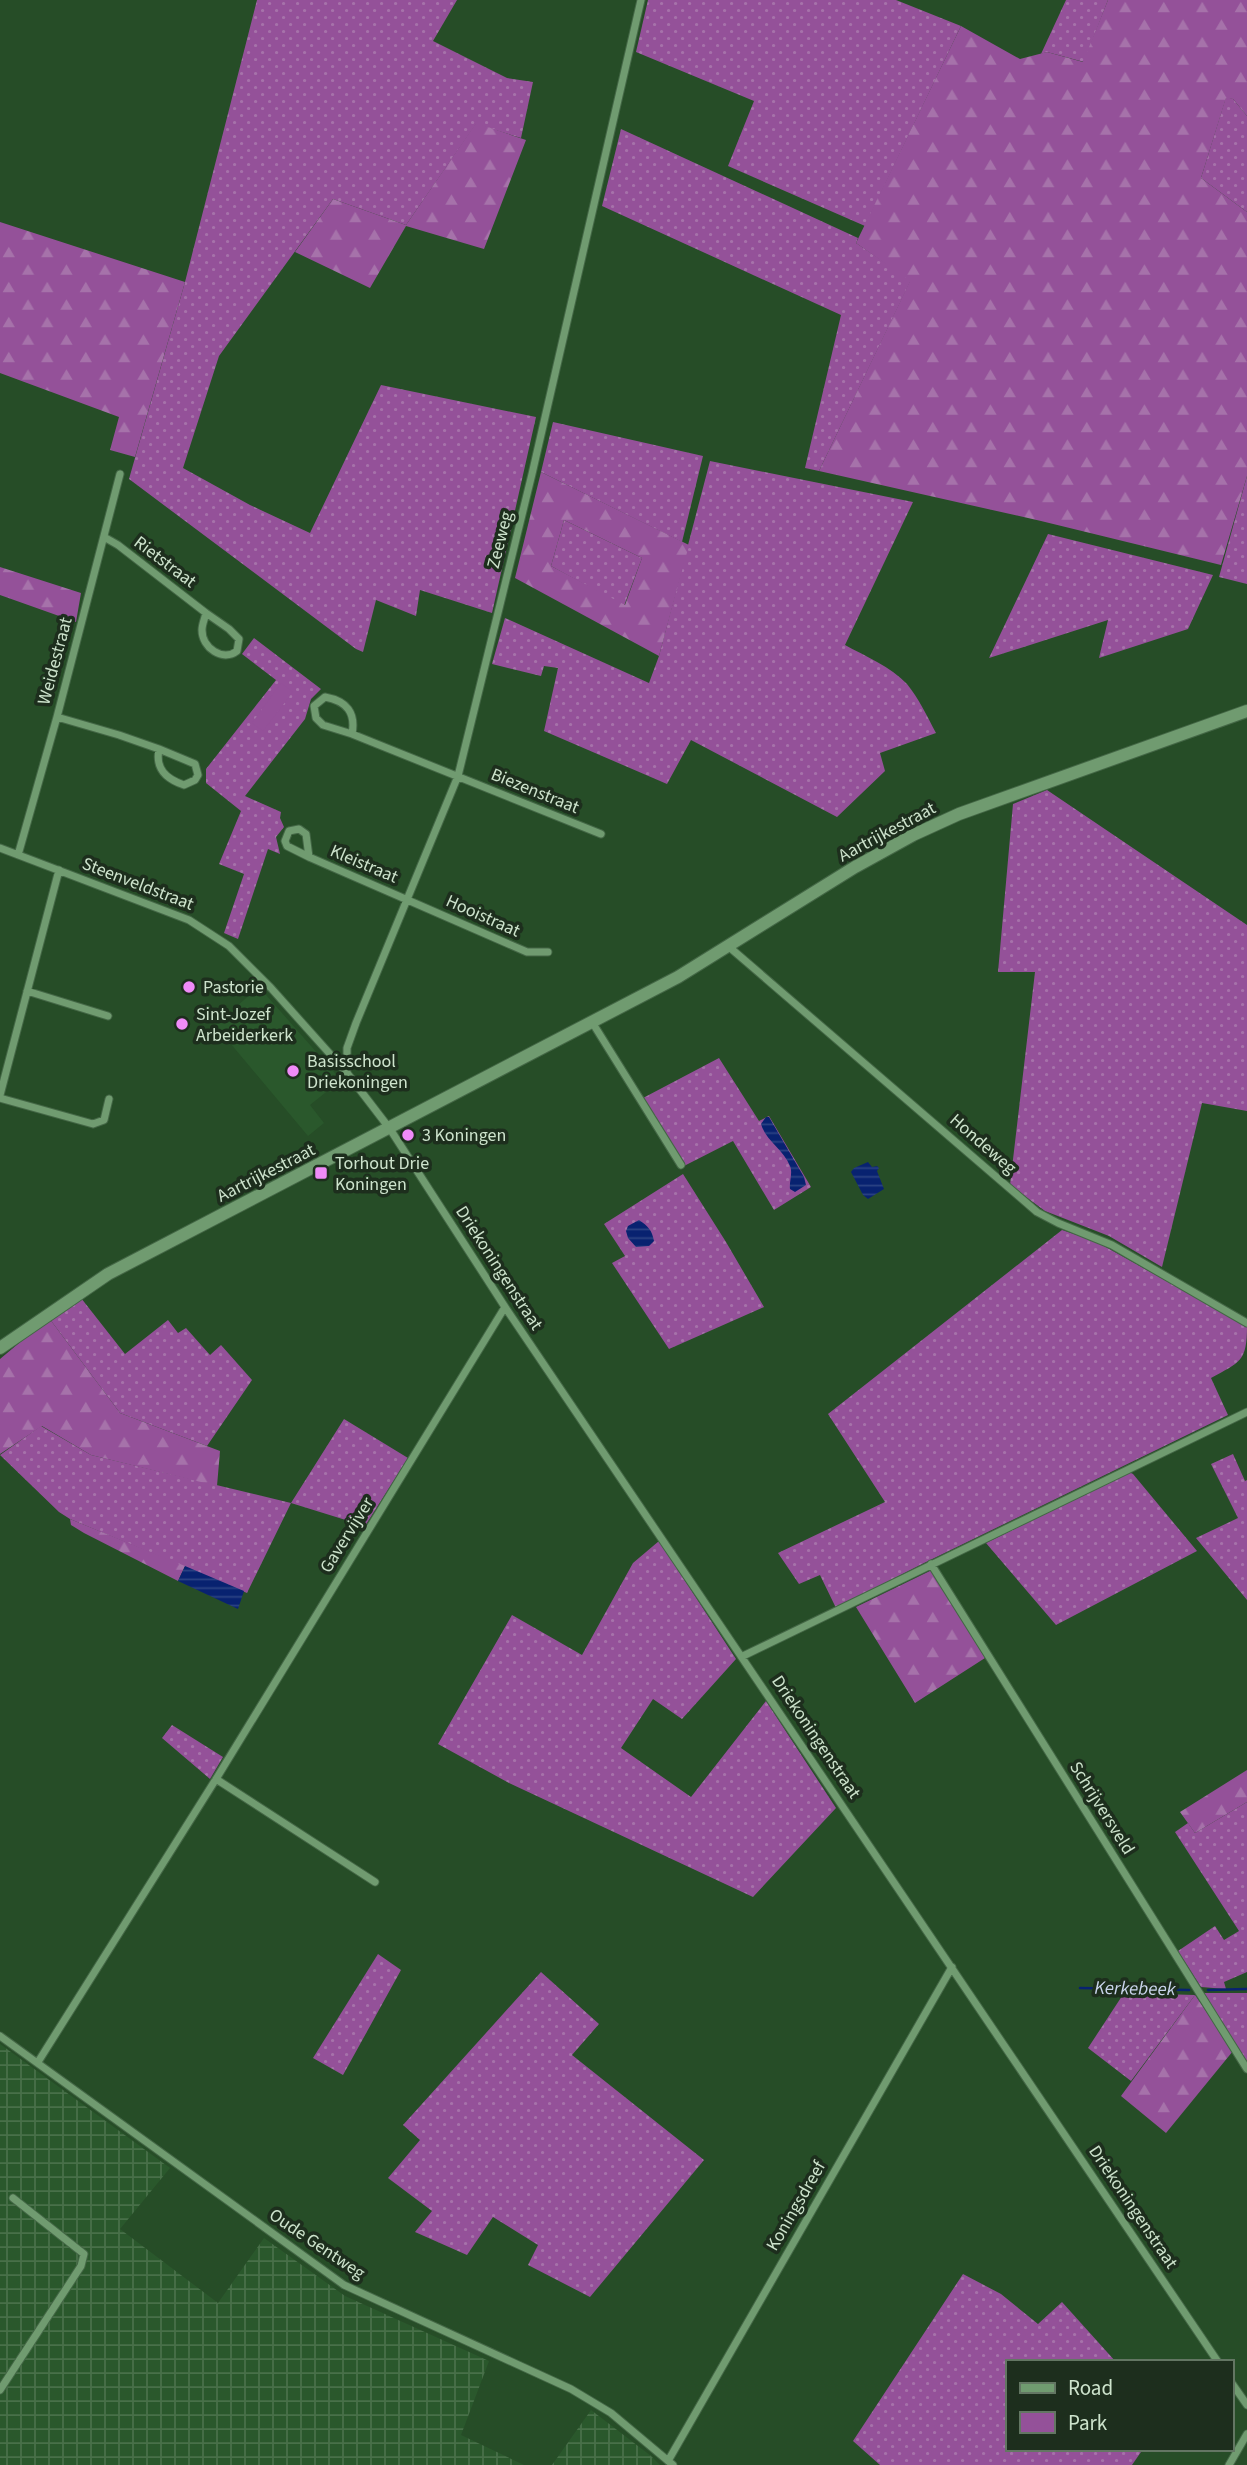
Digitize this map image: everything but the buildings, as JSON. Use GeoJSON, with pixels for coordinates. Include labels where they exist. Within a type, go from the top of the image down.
{"type":"FeatureCollection","features":[{"type":"Feature","properties":{"kind":"street","name":"Zeeweg"},"geometry":{"type":"LineString","coordinates":[[347,1073],[346,1048],[458,776],[532,474],[641,0]]}},
{"type":"Feature","properties":{"kind":"street","name":"Weidestraat"},"geometry":{"type":"LineString","coordinates":[[18,855],[120,474]]}},
{"type":"Feature","properties":{"kind":"street","name":"Rietstraat"},"geometry":{"type":"LineString","coordinates":[[104,537],[229,629],[239,639],[237,651],[231,656],[224,657],[217,653],[204,638],[202,630],[206,613]]}},
{"type":"Feature","properties":{"kind":"street","name":"Biezenstraat"},"geometry":{"type":"LineString","coordinates":[[352,734],[354,722],[349,710],[331,698],[325,697],[317,701],[314,712],[319,722],[601,834]]}},
{"type":"Feature","properties":{"kind":"street","name":"Aartrijkestraat"},"geometry":{"type":"LineString","coordinates":[[0,1348],[108,1274],[678,977],[855,867],[913,835],[959,814],[1247,710]]}},
{"type":"Feature","properties":{"kind":"street"},"geometry":{"type":"LineString","coordinates":[[57,717],[119,734],[159,749],[195,764],[198,775],[195,780],[184,785],[164,775],[159,764],[159,749]]}},
{"type":"Feature","properties":{"kind":"street","name":"Steenveldstraat"},"geometry":{"type":"LineString","coordinates":[[0,848],[201,927],[229,946],[271,988],[347,1073],[390,1129]]}},
{"type":"Feature","properties":{"kind":"street","name":"Kleistraat"},"geometry":{"type":"LineString","coordinates":[[309,857],[407,899]]}},
{"type":"Feature","properties":{"kind":"street"},"geometry":{"type":"LineString","coordinates":[[59,870],[0,1097],[93,1124],[104,1120],[108,1099]]}},
{"type":"Feature","properties":{"kind":"street","name":"Hooistraat"},"geometry":{"type":"LineString","coordinates":[[407,899],[527,952],[548,952]]}},
{"type":"Feature","properties":{"kind":"street","name":"Hondeweg"},"geometry":{"type":"LineString","coordinates":[[727,946],[1037,1212],[1112,1245],[1247,1323]]}},
{"type":"Feature","properties":{"kind":"street"},"geometry":{"type":"LineString","coordinates":[[27,991],[108,1017]]}},
{"type":"Feature","properties":{"kind":"street"},"geometry":{"type":"LineString","coordinates":[[592,1023],[681,1165]]}},
{"type":"Feature","properties":{"kind":"street","name":"Driekoningenstraat"},"geometry":{"type":"LineString","coordinates":[[390,1129],[505,1307],[1217,2360]]}},
{"type":"Feature","properties":{"kind":"street","name":"Gavervijver"},"geometry":{"type":"LineString","coordinates":[[38,2062],[216,1779],[505,1307]]}},
{"type":"Feature","properties":{"kind":"street"},"geometry":{"type":"LineString","coordinates":[[743,1656],[1247,1412]]}},
{"type":"Feature","properties":{"kind":"street","name":"Schrijversveld"},"geometry":{"type":"LineString","coordinates":[[930,1564],[1247,2069]]}},
{"type":"Feature","properties":{"kind":"street"},"geometry":{"type":"LineString","coordinates":[[216,1779],[375,1882]]}},
{"type":"Feature","properties":{"kind":"street","name":"Koningsdreef"},"geometry":{"type":"LineString","coordinates":[[670,2463],[952,1967]]}},
{"type":"Feature","properties":{"kind":"street","name":"Oude Gentweg"},"geometry":{"type":"LineString","coordinates":[[0,2036],[344,2285],[571,2389],[611,2413],[670,2463]]}},
{"type":"Feature","properties":{"kind":"street"},"geometry":{"type":"LineString","coordinates":[[0,2390],[81,2266],[84,2254],[13,2198]]}},
{"type":"Feature","properties":{"kind":"street"},"geometry":{"type":"LineString","coordinates":[[1233,2385],[1247,2405]]}},
{"type":"Feature","properties":{"kind":"street"},"geometry":{"type":"LineString","coordinates":[[1229,2465],[1247,2434]]}},
{"type":"Feature","properties":{"kind":"shaded area","name":"Basisschool Driekoningen"},"geometry":{"type":"Polygon","coordinates":[[[259,987],[341,1080],[310,1105],[324,1123],[308,1136],[215,1025],[259,987]]]}},
{"type":"Feature","properties":{"kind":"shaded area"},"geometry":{"type":"Polygon","coordinates":[[[769,1117],[804,1177],[806,1185],[795,1192],[790,1189],[791,1172],[787,1160],[763,1130],[761,1124],[769,1117]]]}},
{"type":"Feature","properties":{"kind":"shaded area"},"geometry":{"type":"Polygon","coordinates":[[[868,1162],[872,1167],[879,1168],[877,1171],[884,1189],[868,1199],[851,1172],[868,1162]]]}},
{"type":"Feature","properties":{"kind":"shaded area"},"geometry":{"type":"Polygon","coordinates":[[[639,1220],[652,1234],[654,1241],[649,1246],[636,1247],[628,1238],[628,1226],[639,1220]]]}},
{"type":"Feature","properties":{"kind":"shaded area"},"geometry":{"type":"Polygon","coordinates":[[[185,1566],[244,1591],[238,1609],[178,1581],[185,1566]]]}},
{"type":"Feature","properties":{"kind":"shaded area"},"geometry":{"type":"Polygon","coordinates":[[[0,2044],[170,2168],[120,2229],[218,2303],[264,2238],[345,2296],[489,2361],[461,2435],[524,2465],[0,2465],[0,2044]]]}},
{"type":"Feature","properties":{"kind":"shaded area"},"geometry":{"type":"Polygon","coordinates":[[[591,2410],[651,2456],[660,2465],[552,2465],[591,2410]]]}},
{"type":"Feature","properties":{"kind":"green space"},"geometry":{"type":"Polygon","coordinates":[[[257,0],[457,0],[433,41],[507,78],[533,82],[521,138],[476,124],[406,225],[333,199],[219,356],[183,468],[250,505],[310,533],[381,385],[536,417],[492,613],[420,590],[416,616],[376,600],[363,652],[129,479],[185,282],[257,0]]]}},
{"type":"Feature","properties":{"kind":"green space"},"geometry":{"type":"Polygon","coordinates":[[[648,0],[896,0],[961,26],[865,226],[728,166],[754,101],[636,52],[648,0]]]}},
{"type":"Feature","properties":{"kind":"green space"},"geometry":{"type":"Polygon","coordinates":[[[1066,0],[1108,0],[1084,62],[1047,52],[1041,54],[1066,0]]]}},
{"type":"Feature","properties":{"kind":"green space"},"geometry":{"type":"Polygon","coordinates":[[[1108,0],[1247,0],[1247,116],[1233,99],[1226,98],[1201,178],[1247,212],[1247,476],[1221,565],[819,471],[910,281],[856,243],[961,26],[1020,59],[1047,52],[1083,62],[1108,0]]]}},
{"type":"Feature","properties":{"kind":"green space"},"geometry":{"type":"Polygon","coordinates":[[[1226,97],[1233,99],[1247,116],[1247,212],[1201,178],[1226,97]]]}},
{"type":"Feature","properties":{"kind":"green space"},"geometry":{"type":"Polygon","coordinates":[[[476,123],[526,140],[484,249],[406,226],[370,288],[295,252],[333,199],[406,225],[476,123]]]}},
{"type":"Feature","properties":{"kind":"green space"},"geometry":{"type":"Polygon","coordinates":[[[621,129],[858,238],[856,243],[911,280],[819,471],[805,468],[841,315],[602,206],[621,129]]]}},
{"type":"Feature","properties":{"kind":"green space"},"geometry":{"type":"Polygon","coordinates":[[[0,222],[185,282],[135,457],[110,450],[119,417],[0,373],[0,222]]]}},
{"type":"Feature","properties":{"kind":"green space"},"geometry":{"type":"Polygon","coordinates":[[[553,422],[703,456],[682,542],[541,472],[553,422]]]}},
{"type":"Feature","properties":{"kind":"green space"},"geometry":{"type":"Polygon","coordinates":[[[710,461],[913,502],[845,645],[901,678],[919,702],[936,733],[880,753],[885,771],[837,817],[691,740],[667,784],[544,731],[558,668],[544,666],[541,676],[492,664],[505,618],[649,683],[659,656],[710,461]]]}},
{"type":"Feature","properties":{"kind":"green space"},"geometry":{"type":"Polygon","coordinates":[[[541,472],[689,545],[659,656],[515,578],[541,472]],[[564,520],[551,566],[625,605],[642,558],[564,520]]]}},
{"type":"Feature","properties":{"kind":"green space"},"geometry":{"type":"Polygon","coordinates":[[[1247,476],[1247,584],[1219,577],[1247,476]]]}},
{"type":"Feature","properties":{"kind":"green space"},"geometry":{"type":"Polygon","coordinates":[[[564,520],[642,558],[624,606],[551,566],[564,520]]]}},
{"type":"Feature","properties":{"kind":"green space"},"geometry":{"type":"Polygon","coordinates":[[[1048,534],[1213,575],[1188,629],[1099,658],[1108,620],[989,658],[1048,534]]]}},
{"type":"Feature","properties":{"kind":"green space"},"geometry":{"type":"Polygon","coordinates":[[[0,567],[81,593],[76,622],[0,595],[0,567]]]}},
{"type":"Feature","properties":{"kind":"green space"},"geometry":{"type":"Polygon","coordinates":[[[254,638],[321,689],[311,699],[305,719],[245,796],[281,812],[280,818],[284,827],[276,837],[280,854],[268,849],[238,939],[224,933],[244,874],[219,864],[241,811],[206,783],[206,769],[276,680],[242,654],[254,638]]]}},
{"type":"Feature","properties":{"kind":"green space"},"geometry":{"type":"Polygon","coordinates":[[[281,683],[293,692],[263,731],[252,723],[281,683]]]}},
{"type":"Feature","properties":{"kind":"green space"},"geometry":{"type":"Polygon","coordinates":[[[1047,790],[1247,925],[1247,1111],[1202,1103],[1162,1267],[1109,1236],[1045,1211],[1010,1185],[1035,972],[998,972],[1013,804],[1047,790]]]}},
{"type":"Feature","properties":{"kind":"green space"},"geometry":{"type":"Polygon","coordinates":[[[719,1058],[759,1121],[769,1116],[811,1187],[774,1210],[733,1141],[684,1166],[643,1098],[719,1058]]]}},
{"type":"Feature","properties":{"kind":"green space"},"geometry":{"type":"Polygon","coordinates":[[[683,1174],[764,1307],[669,1349],[612,1263],[625,1256],[604,1224],[683,1174]]]}},
{"type":"Feature","properties":{"kind":"green space"},"geometry":{"type":"Polygon","coordinates":[[[1062,1230],[1095,1241],[1247,1326],[1245,1347],[1240,1360],[1211,1378],[1228,1415],[836,1608],[820,1575],[799,1584],[778,1553],[885,1502],[828,1414],[1062,1230]]]}},
{"type":"Feature","properties":{"kind":"green space"},"geometry":{"type":"Polygon","coordinates":[[[81,1298],[125,1354],[168,1320],[178,1333],[186,1328],[210,1355],[221,1345],[252,1380],[207,1446],[120,1413],[49,1318],[81,1298]]]}},
{"type":"Feature","properties":{"kind":"green space"},"geometry":{"type":"Polygon","coordinates":[[[49,1318],[120,1413],[220,1451],[217,1486],[91,1455],[42,1426],[0,1454],[0,1359],[49,1318]]]}},
{"type":"Feature","properties":{"kind":"green space"},"geometry":{"type":"Polygon","coordinates":[[[344,1419],[408,1458],[365,1526],[291,1503],[344,1419]]]}},
{"type":"Feature","properties":{"kind":"green space"},"geometry":{"type":"Polygon","coordinates":[[[41,1426],[91,1455],[291,1503],[247,1593],[70,1519],[59,1512],[0,1455],[41,1426]]]}},
{"type":"Feature","properties":{"kind":"green space"},"geometry":{"type":"Polygon","coordinates":[[[1233,1454],[1245,1481],[1247,1480],[1247,1600],[1196,1538],[1238,1518],[1211,1464],[1233,1454]]]}},
{"type":"Feature","properties":{"kind":"green space"},"geometry":{"type":"Polygon","coordinates":[[[1129,1472],[1197,1551],[1056,1625],[986,1543],[1129,1472]]]}},
{"type":"Feature","properties":{"kind":"green space"},"geometry":{"type":"Polygon","coordinates":[[[70,1519],[185,1566],[178,1581],[84,1533],[71,1525],[70,1519]]]}},
{"type":"Feature","properties":{"kind":"green space"},"geometry":{"type":"Polygon","coordinates":[[[659,1541],[736,1659],[682,1719],[653,1699],[621,1748],[691,1797],[766,1701],[836,1808],[753,1897],[509,1783],[438,1744],[512,1615],[582,1655],[633,1563],[659,1541]]]}},
{"type":"Feature","properties":{"kind":"green space"},"geometry":{"type":"Polygon","coordinates":[[[932,1570],[985,1658],[915,1703],[856,1607],[932,1570]]]}},
{"type":"Feature","properties":{"kind":"green space"},"geometry":{"type":"Polygon","coordinates":[[[172,1725],[223,1757],[210,1779],[162,1738],[172,1725]]]}},
{"type":"Feature","properties":{"kind":"green space"},"geometry":{"type":"Polygon","coordinates":[[[1247,1770],[1247,1802],[1195,1833],[1180,1812],[1247,1770]]]}},
{"type":"Feature","properties":{"kind":"green space"},"geometry":{"type":"Polygon","coordinates":[[[1247,1802],[1247,1972],[1224,1982],[1226,1989],[1201,1987],[1178,1951],[1215,1926],[1224,1940],[1239,1931],[1175,1832],[1188,1823],[1195,1833],[1247,1802]]]}},
{"type":"Feature","properties":{"kind":"green space"},"geometry":{"type":"Polygon","coordinates":[[[378,1954],[401,1970],[343,2075],[313,2058],[378,1954]]]}},
{"type":"Feature","properties":{"kind":"green space"},"geometry":{"type":"Polygon","coordinates":[[[541,1972],[599,2024],[572,2055],[704,2160],[590,2297],[528,2265],[538,2245],[493,2217],[467,2255],[415,2232],[432,2211],[388,2178],[420,2140],[403,2125],[541,1972]]]}},
{"type":"Feature","properties":{"kind":"green space"},"geometry":{"type":"Polygon","coordinates":[[[1124,1993],[1195,1995],[1131,2081],[1088,2048],[1124,1993]]]}},
{"type":"Feature","properties":{"kind":"green space"},"geometry":{"type":"Polygon","coordinates":[[[1204,1993],[1247,1993],[1247,2062],[1204,1993]]]}},
{"type":"Feature","properties":{"kind":"green space"},"geometry":{"type":"Polygon","coordinates":[[[1195,1995],[1233,2051],[1166,2133],[1121,2096],[1195,1995]]]}},
{"type":"Feature","properties":{"kind":"green space"},"geometry":{"type":"Polygon","coordinates":[[[963,2274],[1001,2294],[1038,2324],[1062,2302],[1114,2360],[1006,2360],[1006,2451],[1142,2451],[1132,2465],[880,2465],[853,2441],[963,2274]]]}},
{"type":"Feature","properties":{"kind":"waterway","name":"Kerkebeek"},"geometry":{"type":"LineString","coordinates":[[1080,1988],[1189,1990]]}},
{"type":"Feature","properties":{"kind":"waterway","name":"Kerkebeek"},"geometry":{"type":"LineString","coordinates":[[1208,1990],[1247,1989]]}},
{"type":"Feature","properties":{"kind":"place","name":"Pastorie"},"geometry":{"type":"Point","coordinates":[189,987]}},
{"type":"Feature","properties":{"kind":"place","name":"Sint-Jozef Arbeiderkerk"},"geometry":{"type":"Point","coordinates":[182,1024]}},
{"type":"Feature","properties":{"kind":"place","name":"Basisschool Driekoningen"},"geometry":{"type":"Point","coordinates":[293,1071]}},
{"type":"Feature","properties":{"kind":"place","name":"3 Koningen"},"geometry":{"type":"Point","coordinates":[408,1135]}},
{"type":"Feature","properties":{"kind":"place","name":"Torhout Drie Koningen"},"geometry":{"type":"Point","coordinates":[321,1173]}}]}
